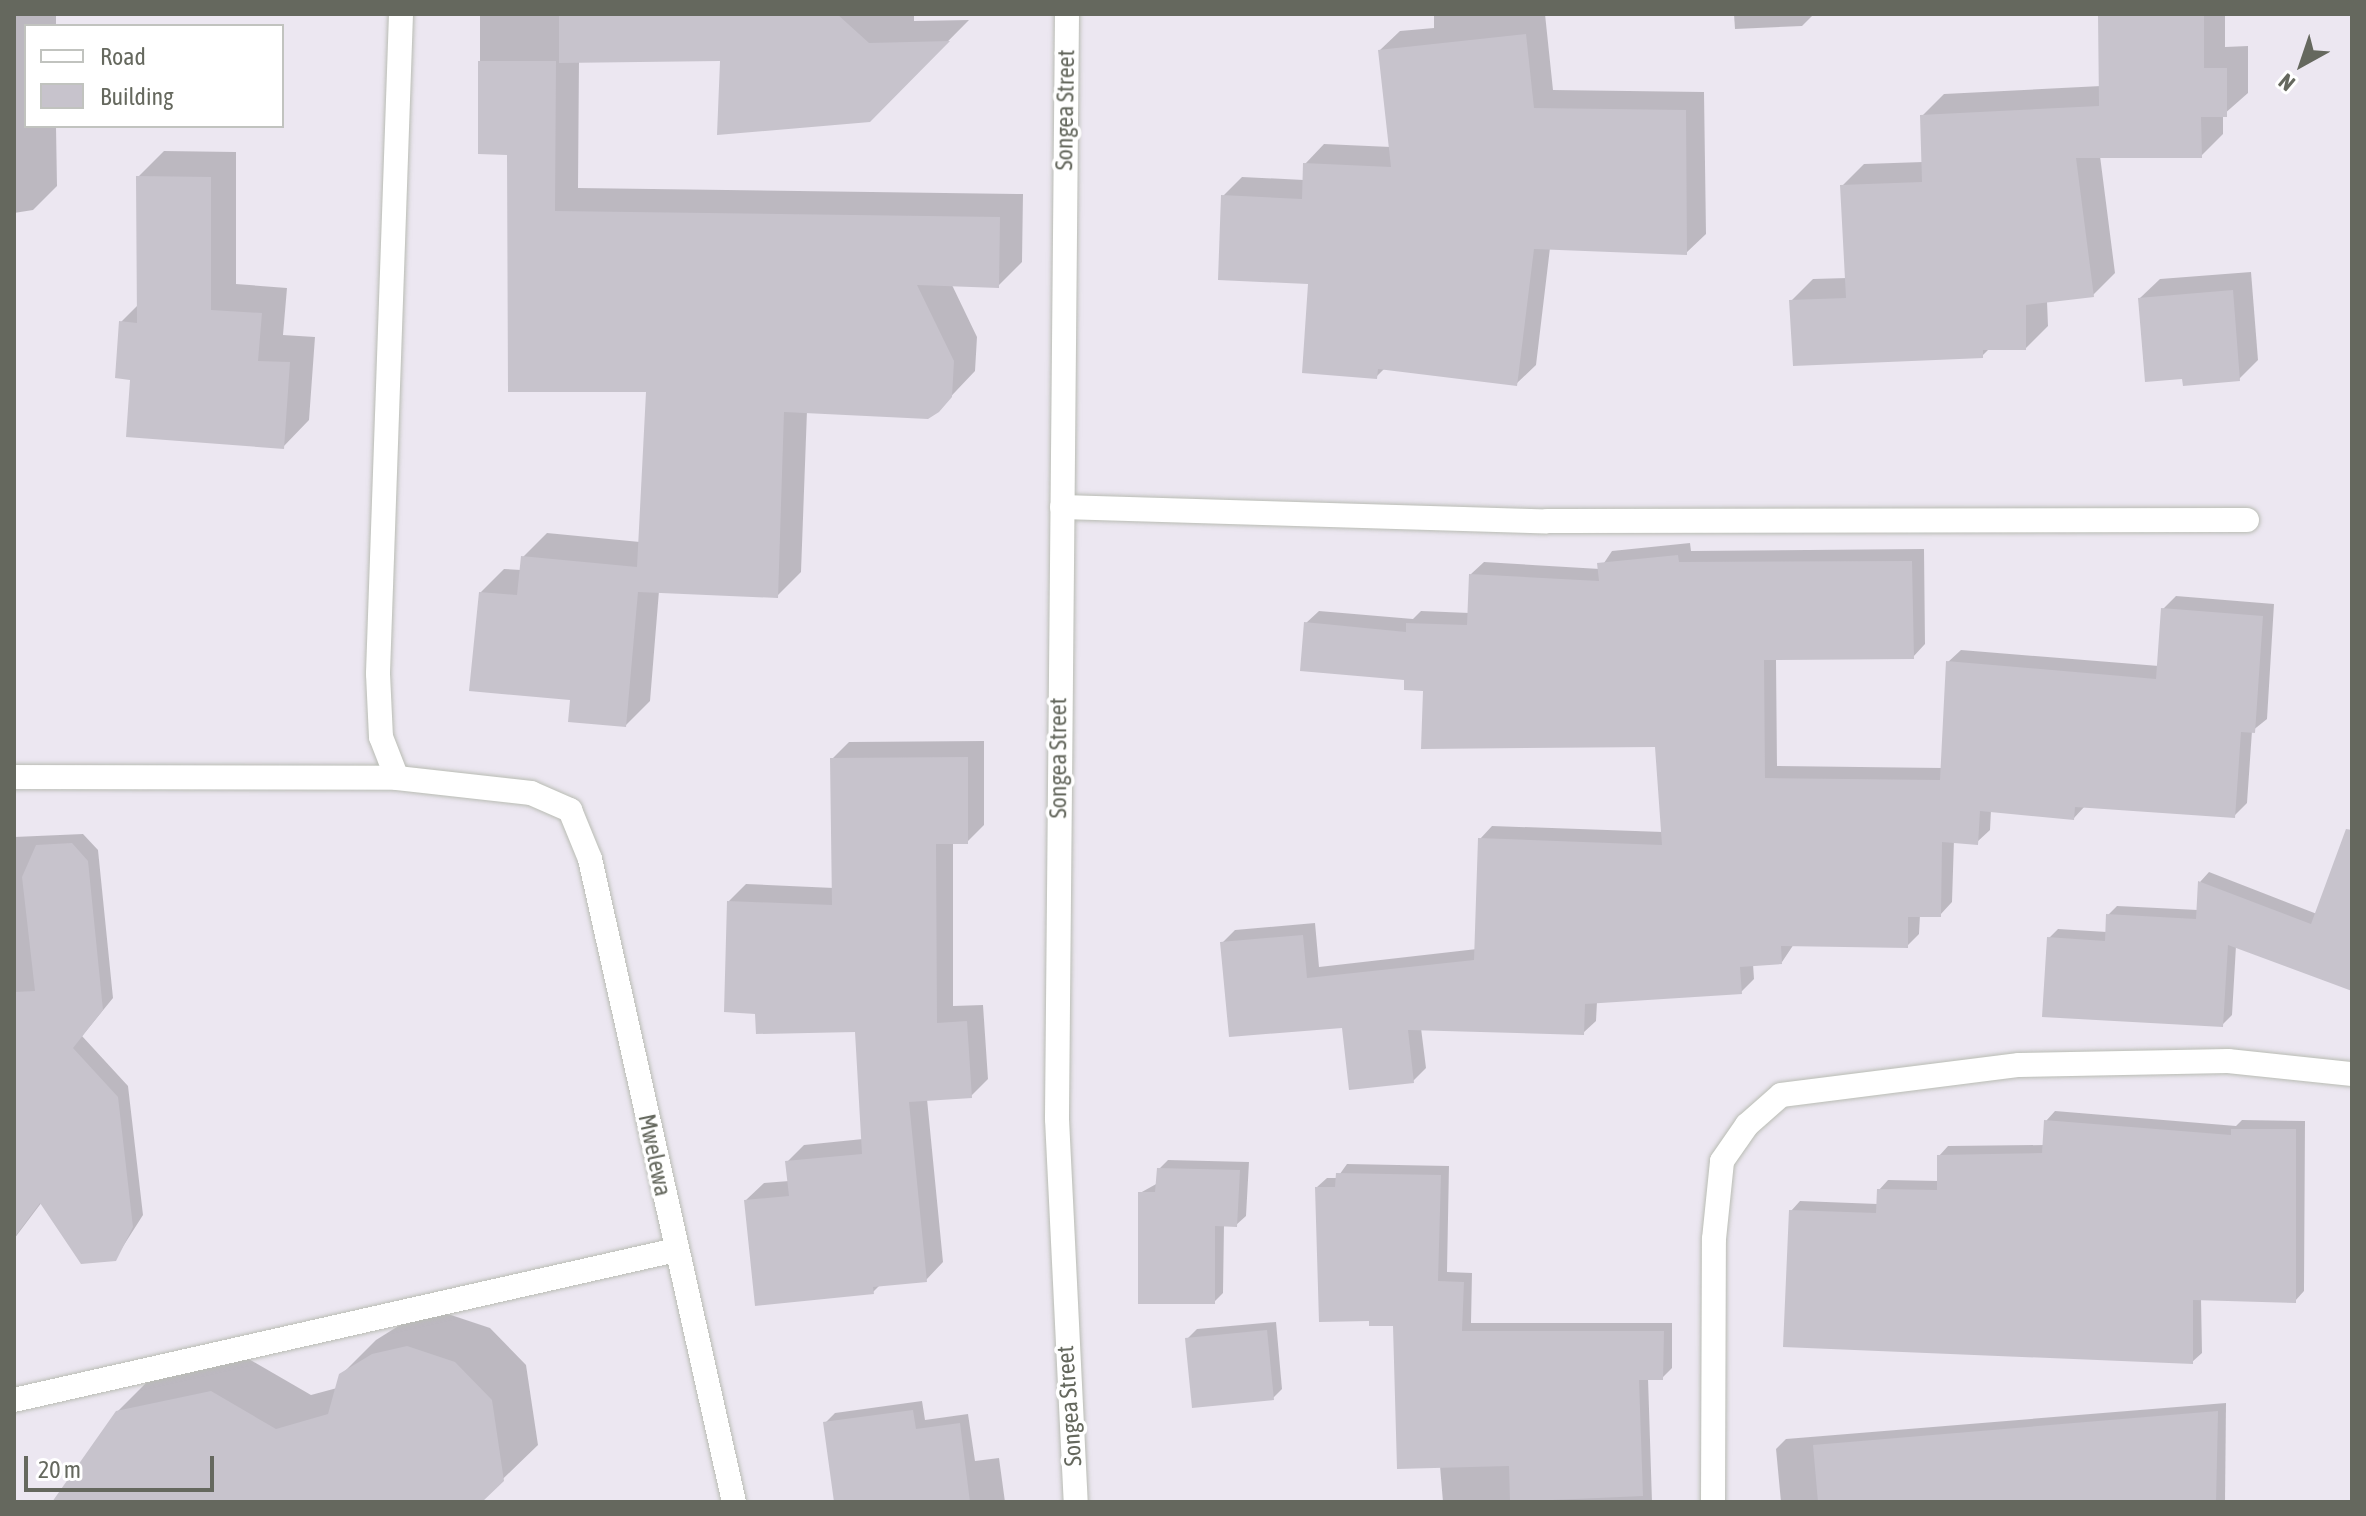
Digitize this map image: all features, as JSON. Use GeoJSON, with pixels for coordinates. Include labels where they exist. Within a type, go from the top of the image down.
{"type":"FeatureCollection","features":[{"type":"Feature","properties":{"kind":"street"},"geometry":{"type":"LineString","coordinates":[[14,777],[397,778],[381,737],[378,674],[401,14]]}},
{"type":"Feature","properties":{"kind":"street","name":"Songea Street"},"geometry":{"type":"LineString","coordinates":[[1067,14],[1057,1119],[1076,1502]]}},
{"type":"Feature","properties":{"kind":"street"},"geometry":{"type":"LineString","coordinates":[[1062,507],[1547,521],[2247,520]]}},
{"type":"Feature","properties":{"kind":"street","name":"Mwelewa"},"geometry":{"type":"LineString","coordinates":[[397,778],[531,793],[570,810],[590,859],[734,1502]]}},
{"type":"Feature","properties":{"kind":"street"},"geometry":{"type":"LineString","coordinates":[[1713,1502],[1714,1239],[1722,1161],[1747,1125],[1781,1095],[2019,1065],[2228,1061],[2352,1074]]}},
{"type":"Feature","properties":{"kind":"street"},"geometry":{"type":"LineString","coordinates":[[14,1400],[676,1250]]}},
{"type":"Feature","properties":{"kind":"building"},"geometry":{"type":"Polygon","coordinates":[[[559,14],[837,14],[869,43],[950,41],[870,122],[717,135],[720,61],[559,63],[559,14]]]}},
{"type":"Feature","properties":{"kind":"building"},"geometry":{"type":"Polygon","coordinates":[[[2098,14],[2204,14],[2204,68],[2227,68],[2227,117],[2201,117],[2202,158],[2076,158],[2094,297],[2026,305],[2026,350],[1983,350],[1983,358],[1793,366],[1789,300],[1846,298],[1840,185],[1922,182],[1920,115],[2099,106],[2098,14]]]}},
{"type":"Feature","properties":{"kind":"building"},"geometry":{"type":"Polygon","coordinates":[[[1526,34],[1534,108],[1686,110],[1687,255],[1534,249],[1517,386],[1378,369],[1377,379],[1302,373],[1308,284],[1218,280],[1221,195],[1302,199],[1303,163],[1391,167],[1378,50],[1526,34]]]}},
{"type":"Feature","properties":{"kind":"building"},"geometry":{"type":"Polygon","coordinates":[[[478,61],[556,61],[555,211],[1000,217],[999,288],[917,285],[954,361],[952,397],[939,412],[928,419],[784,412],[778,598],[638,592],[626,727],[568,722],[570,700],[469,691],[479,592],[517,595],[521,556],[637,567],[646,392],[508,392],[507,155],[478,154],[478,61]]]}},
{"type":"Feature","properties":{"kind":"building"},"geometry":{"type":"Polygon","coordinates":[[[136,176],[211,177],[211,310],[262,313],[258,361],[290,362],[284,449],[126,437],[130,380],[115,378],[119,321],[137,323],[136,176]]]}},
{"type":"Feature","properties":{"kind":"building"},"geometry":{"type":"Polygon","coordinates":[[[2233,290],[2240,381],[2183,386],[2182,379],[2145,382],[2138,298],[2233,290]]]}},
{"type":"Feature","properties":{"kind":"building"},"geometry":{"type":"Polygon","coordinates":[[[1678,555],[1679,562],[1912,561],[1914,659],[1764,660],[1765,778],[1940,780],[1946,661],[2156,679],[2161,608],[2263,616],[2255,733],[2241,732],[2235,818],[2075,807],[2074,820],[1980,811],[1978,845],[1942,842],[1941,917],[1908,917],[1908,948],[1781,946],[1782,964],[1740,967],[1742,994],[1585,1004],[1584,1035],[1408,1030],[1414,1083],[1349,1090],[1342,1028],[1229,1037],[1220,942],[1303,935],[1307,978],[1474,960],[1478,838],[1662,845],[1655,747],[1421,749],[1423,691],[1404,690],[1404,680],[1300,671],[1304,622],[1406,632],[1406,623],[1467,625],[1469,574],[1599,581],[1597,563],[1678,555]]]}},
{"type":"Feature","properties":{"kind":"building"},"geometry":{"type":"Polygon","coordinates":[[[968,757],[968,844],[936,844],[937,1023],[967,1021],[972,1098],[909,1102],[927,1282],[873,1287],[874,1294],[755,1306],[744,1200],[789,1196],[785,1161],[862,1154],[855,1032],[756,1034],[755,1014],[724,1012],[727,901],[832,905],[830,758],[968,757]]]}},
{"type":"Feature","properties":{"kind":"building"},"geometry":{"type":"Polygon","coordinates":[[[2346,829],[2352,830],[2352,991],[2228,945],[2223,1027],[2042,1017],[2047,937],[2105,941],[2106,914],[2196,919],[2198,881],[2311,924],[2346,829]]]}},
{"type":"Feature","properties":{"kind":"building"},"geometry":{"type":"Polygon","coordinates":[[[72,843],[88,861],[103,1010],[73,1048],[118,1097],[133,1227],[116,1261],[81,1264],[40,1203],[14,1238],[14,992],[35,991],[22,877],[36,845],[72,843]]]}},
{"type":"Feature","properties":{"kind":"building"},"geometry":{"type":"Polygon","coordinates":[[[2044,1120],[2231,1135],[2231,1129],[2296,1129],[2296,1303],[2193,1300],[2193,1364],[1783,1347],[1789,1210],[1876,1213],[1877,1189],[1937,1190],[1937,1155],[2042,1153],[2044,1120]]]}},
{"type":"Feature","properties":{"kind":"building"},"geometry":{"type":"Polygon","coordinates":[[[1157,1168],[1240,1170],[1237,1227],[1215,1226],[1215,1304],[1138,1304],[1138,1192],[1155,1192],[1157,1168]]]}},
{"type":"Feature","properties":{"kind":"building"},"geometry":{"type":"Polygon","coordinates":[[[1336,1173],[1441,1175],[1438,1281],[1464,1282],[1462,1331],[1664,1331],[1663,1380],[1639,1380],[1643,1496],[1510,1502],[1509,1466],[1397,1469],[1393,1326],[1369,1326],[1369,1321],[1319,1322],[1315,1187],[1335,1187],[1336,1173]]]}},
{"type":"Feature","properties":{"kind":"building"},"geometry":{"type":"Polygon","coordinates":[[[1267,1330],[1274,1400],[1192,1408],[1185,1338],[1267,1330]]]}},
{"type":"Feature","properties":{"kind":"building"},"geometry":{"type":"Polygon","coordinates":[[[407,1346],[455,1362],[492,1400],[504,1481],[482,1502],[52,1502],[116,1411],[211,1391],[276,1429],[328,1414],[339,1374],[372,1354],[407,1346]]]}},
{"type":"Feature","properties":{"kind":"building"},"geometry":{"type":"Polygon","coordinates":[[[913,1410],[916,1429],[960,1423],[970,1502],[834,1502],[823,1422],[913,1410]]]}},
{"type":"Feature","properties":{"kind":"building"},"geometry":{"type":"Polygon","coordinates":[[[2218,1411],[2216,1502],[1818,1502],[1813,1445],[2218,1411]]]}}]}
